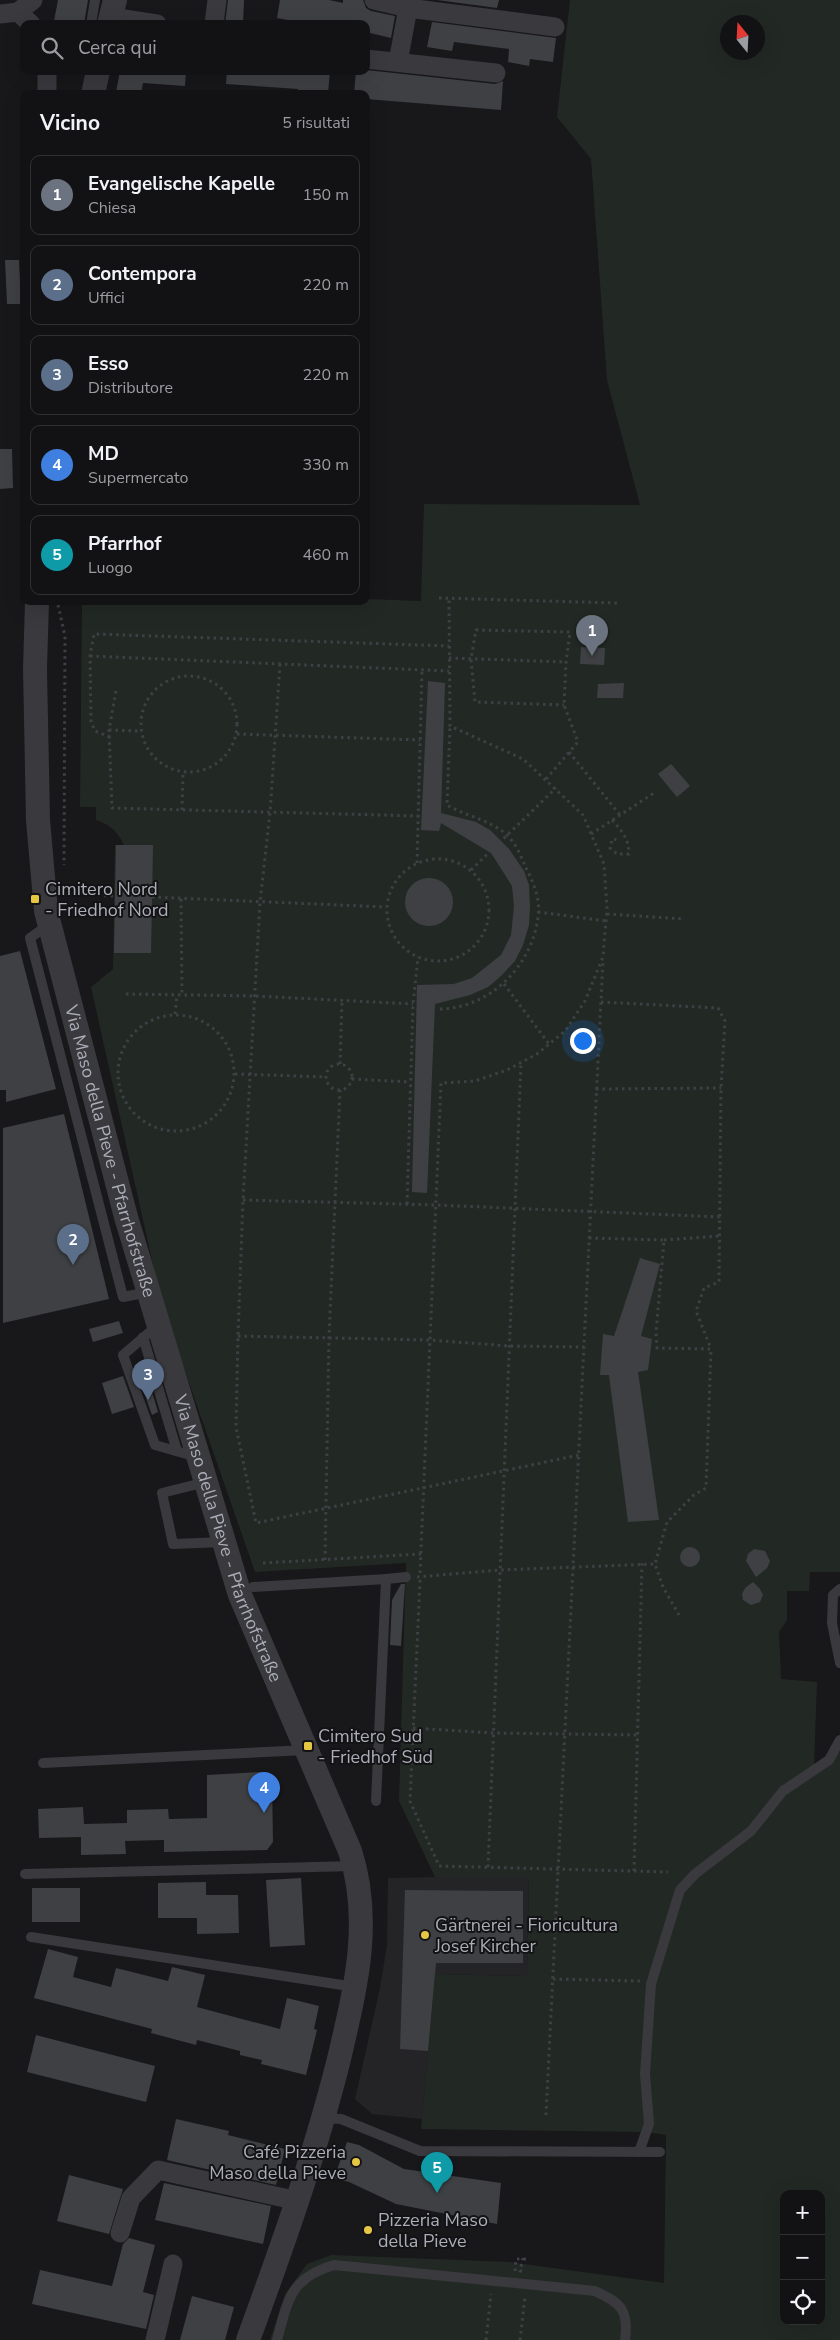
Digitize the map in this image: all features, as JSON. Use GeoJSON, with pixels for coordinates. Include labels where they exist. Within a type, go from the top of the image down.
{"type":"FeatureCollection","features":[{"type":"Feature","properties":{"kind":"street"},"geometry":{"type":"LineString","coordinates":[[16,17],[33,0]]}},
{"type":"Feature","properties":{"kind":"street"},"geometry":{"type":"LineString","coordinates":[[214,20],[217,0]]}},
{"type":"Feature","properties":{"kind":"street"},"geometry":{"type":"LineString","coordinates":[[374,0],[408,8],[555,27]]}},
{"type":"Feature","properties":{"kind":"street"},"geometry":{"type":"LineString","coordinates":[[398,62],[408,8]]}},
{"type":"Feature","properties":{"kind":"street"},"geometry":{"type":"LineString","coordinates":[[106,16],[132,20]]}},
{"type":"Feature","properties":{"kind":"street"},"geometry":{"type":"LineString","coordinates":[[370,59],[496,72]]}},
{"type":"Feature","properties":{"kind":"street"},"geometry":{"type":"LineString","coordinates":[[47,75],[47,90]]}},
{"type":"Feature","properties":{"kind":"street"},"geometry":{"type":"LineString","coordinates":[[94,90],[97,75]]}},
{"type":"Feature","properties":{"kind":"street","name":"Via Maso della Pieve - Pfarrhofstraße"},"geometry":{"type":"LineString","coordinates":[[36,605],[35,669],[38,820],[46,910],[84,1100],[126,1216],[149,1292],[151,1331],[188,1454],[206,1482],[240,1595],[355,1866],[360,1902],[362,1948],[356,1988],[324,2118],[298,2201],[248,2340]]}},
{"type":"Feature","properties":{"kind":"street"},"geometry":{"type":"LineString","coordinates":[[120,2233],[131,2198],[158,2170],[298,2201]]}},
{"type":"Feature","properties":{"kind":"street"},"geometry":{"type":"LineString","coordinates":[[154,2340],[173,2264]]}},
{"type":"Feature","properties":{"kind":"lane"},"geometry":{"type":"LineString","coordinates":[[95,0],[106,16]]}},
{"type":"Feature","properties":{"kind":"lane"},"geometry":{"type":"LineString","coordinates":[[151,1331],[123,1355],[155,1445],[188,1454]]}},
{"type":"Feature","properties":{"kind":"lane"},"geometry":{"type":"LineString","coordinates":[[206,1482],[162,1494],[173,1544],[224,1542]]}},
{"type":"Feature","properties":{"kind":"lane"},"geometry":{"type":"LineString","coordinates":[[253,1587],[406,1577]]}},
{"type":"Feature","properties":{"kind":"lane"},"geometry":{"type":"LineString","coordinates":[[376,1802],[386,1579]]}},
{"type":"Feature","properties":{"kind":"lane"},"geometry":{"type":"LineString","coordinates":[[840,1589],[833,1595],[832,1623],[840,1663]]}},
{"type":"Feature","properties":{"kind":"lane"},"geometry":{"type":"LineString","coordinates":[[639,2152],[648,2124],[645,2074],[651,1984],[680,1890],[695,1874],[751,1831],[783,1791],[829,1760],[840,1740]]}},
{"type":"Feature","properties":{"kind":"lane"},"geometry":{"type":"LineString","coordinates":[[43,1763],[307,1750]]}},
{"type":"Feature","properties":{"kind":"lane"},"geometry":{"type":"LineString","coordinates":[[25,1874],[355,1866]]}},
{"type":"Feature","properties":{"kind":"lane"},"geometry":{"type":"LineString","coordinates":[[31,1938],[356,1988]]}},
{"type":"Feature","properties":{"kind":"lane"},"geometry":{"type":"LineString","coordinates":[[324,2118],[341,2119],[420,2152],[660,2152]]}},
{"type":"Feature","properties":{"kind":"lane"},"geometry":{"type":"LineString","coordinates":[[277,2340],[288,2297],[300,2280],[316,2270],[334,2265],[595,2291],[613,2300],[623,2310],[628,2323],[625,2340]]}},
{"type":"Feature","properties":{"kind":"path"},"geometry":{"type":"LineString","coordinates":[[439,598],[617,603]]}},
{"type":"Feature","properties":{"kind":"path"},"geometry":{"type":"LineString","coordinates":[[440,1009],[477,1000],[504,984],[516,972],[529,948],[538,912],[537,898],[532,880],[515,846],[507,835],[482,820],[447,805],[450,726],[449,598]]}},
{"type":"Feature","properties":{"kind":"path"},"geometry":{"type":"LineString","coordinates":[[546,779],[578,742],[564,705],[566,662],[570,632],[476,630],[471,659],[476,702],[564,705]]}},
{"type":"Feature","properties":{"kind":"path"},"geometry":{"type":"LineString","coordinates":[[110,737],[95,731],[91,722],[90,656],[94,634],[448,646]]}},
{"type":"Feature","properties":{"kind":"path"},"geometry":{"type":"LineString","coordinates":[[90,656],[449,671]]}},
{"type":"Feature","properties":{"kind":"path"},"geometry":{"type":"LineString","coordinates":[[449,658],[566,662]]}},
{"type":"Feature","properties":{"kind":"path"},"geometry":{"type":"LineString","coordinates":[[280,664],[270,812],[260,902],[243,1200],[238,1336],[236,1427],[256,1523],[578,1455]]}},
{"type":"Feature","properties":{"kind":"path"},"geometry":{"type":"LineString","coordinates":[[417,863],[422,670]]}},
{"type":"Feature","properties":{"kind":"path"},"geometry":{"type":"LineString","coordinates":[[184,676],[199,677],[213,682],[225,692],[234,704],[238,719],[237,734],[232,748],[223,759],[211,768],[197,772],[183,772],[168,768],[155,758],[146,746],[141,731],[142,715],[147,701],[156,689],[169,680],[184,676]]}},
{"type":"Feature","properties":{"kind":"path"},"geometry":{"type":"LineString","coordinates":[[116,691],[109,730],[112,808],[418,816]]}},
{"type":"Feature","properties":{"kind":"path"},"geometry":{"type":"LineString","coordinates":[[450,726],[523,760],[546,779],[583,815],[604,864],[607,914],[596,1089],[546,2115]]}},
{"type":"Feature","properties":{"kind":"path"},"geometry":{"type":"LineString","coordinates":[[109,730],[141,731]]}},
{"type":"Feature","properties":{"kind":"path"},"geometry":{"type":"LineString","coordinates":[[237,734],[420,740]]}},
{"type":"Feature","properties":{"kind":"path"},"geometry":{"type":"LineString","coordinates":[[570,752],[620,815]]}},
{"type":"Feature","properties":{"kind":"path"},"geometry":{"type":"LineString","coordinates":[[182,810],[183,772]]}},
{"type":"Feature","properties":{"kind":"path"},"geometry":{"type":"LineString","coordinates":[[470,870],[556,788]]}},
{"type":"Feature","properties":{"kind":"path"},"geometry":{"type":"LineString","coordinates":[[591,834],[654,793]]}},
{"type":"Feature","properties":{"kind":"path"},"geometry":{"type":"LineString","coordinates":[[612,820],[623,832],[629,843],[629,854],[617,854],[610,848],[612,839],[620,840]]}},
{"type":"Feature","properties":{"kind":"path"},"geometry":{"type":"LineString","coordinates":[[431,859],[445,859],[458,862],[470,870],[482,882],[488,897],[490,913],[486,929],[478,943],[465,954],[450,960],[433,961],[418,957],[404,949],[394,937],[388,923],[387,907],[389,893],[405,870],[417,863],[431,859]]}},
{"type":"Feature","properties":{"kind":"path"},"geometry":{"type":"LineString","coordinates":[[65,894],[115,896]]}},
{"type":"Feature","properties":{"kind":"path"},"geometry":{"type":"LineString","coordinates":[[152,897],[387,907]]}},
{"type":"Feature","properties":{"kind":"path"},"geometry":{"type":"LineString","coordinates":[[182,899],[182,995]]}},
{"type":"Feature","properties":{"kind":"path"},"geometry":{"type":"LineString","coordinates":[[538,912],[606,921]]}},
{"type":"Feature","properties":{"kind":"path"},"geometry":{"type":"LineString","coordinates":[[607,914],[684,919]]}},
{"type":"Feature","properties":{"kind":"path"},"geometry":{"type":"LineString","coordinates":[[407,1204],[412,1004],[418,957]]}},
{"type":"Feature","properties":{"kind":"path"},"geometry":{"type":"LineString","coordinates":[[603,957],[585,1001],[565,1031],[537,1054],[507,1070],[474,1081],[441,1083],[410,1801],[439,1866],[668,1872]]}},
{"type":"Feature","properties":{"kind":"path"},"geometry":{"type":"LineString","coordinates":[[504,984],[549,1044]]}},
{"type":"Feature","properties":{"kind":"path"},"geometry":{"type":"LineString","coordinates":[[126,994],[255,996],[412,1004]]}},
{"type":"Feature","properties":{"kind":"path"},"geometry":{"type":"LineString","coordinates":[[174,1014],[177,995]]}},
{"type":"Feature","properties":{"kind":"path"},"geometry":{"type":"LineString","coordinates":[[340,1064],[342,1000]]}},
{"type":"Feature","properties":{"kind":"path"},"geometry":{"type":"LineString","coordinates":[[601,1002],[718,1008],[725,1021],[721,1088],[719,1282],[704,1288],[696,1311],[711,1349],[706,1488],[694,1495],[667,1522],[655,1564],[663,1587],[679,1615]]}},
{"type":"Feature","properties":{"kind":"path"},"geometry":{"type":"LineString","coordinates":[[174,1014],[193,1017],[210,1025],[224,1039],[232,1056],[235,1074],[231,1093],[222,1110],[207,1122],[190,1130],[170,1131],[151,1126],[135,1115],[123,1099],[118,1080],[118,1061],[126,1043],[138,1028],[155,1018],[174,1014]]}},
{"type":"Feature","properties":{"kind":"path"},"geometry":{"type":"LineString","coordinates":[[488,1867],[520,1063]]}},
{"type":"Feature","properties":{"kind":"path"},"geometry":{"type":"LineString","coordinates":[[340,1064],[348,1067],[352,1079],[348,1087],[340,1090],[328,1085],[326,1077],[332,1066],[340,1064]]}},
{"type":"Feature","properties":{"kind":"path"},"geometry":{"type":"LineString","coordinates":[[235,1074],[250,1076],[326,1077]]}},
{"type":"Feature","properties":{"kind":"path"},"geometry":{"type":"LineString","coordinates":[[352,1079],[410,1082]]}},
{"type":"Feature","properties":{"kind":"path"},"geometry":{"type":"LineString","coordinates":[[596,1089],[721,1088]]}},
{"type":"Feature","properties":{"kind":"path"},"geometry":{"type":"LineString","coordinates":[[325,1560],[329,1337],[340,1090]]}},
{"type":"Feature","properties":{"kind":"path"},"geometry":{"type":"LineString","coordinates":[[243,1200],[436,1204],[721,1217]]}},
{"type":"Feature","properties":{"kind":"path"},"geometry":{"type":"LineString","coordinates":[[589,1238],[664,1240],[720,1236]]}},
{"type":"Feature","properties":{"kind":"path"},"geometry":{"type":"LineString","coordinates":[[664,1240],[656,1333],[658,1348],[711,1349]]}},
{"type":"Feature","properties":{"kind":"path"},"geometry":{"type":"LineString","coordinates":[[238,1336],[430,1340],[509,1346],[584,1346]]}},
{"type":"Feature","properties":{"kind":"path"},"geometry":{"type":"LineString","coordinates":[[263,1563],[421,1554]]}},
{"type":"Feature","properties":{"kind":"path"},"geometry":{"type":"LineString","coordinates":[[406,1577],[500,1570],[642,1563],[655,1564]]}},
{"type":"Feature","properties":{"kind":"path"},"geometry":{"type":"LineString","coordinates":[[634,1871],[642,1563]]}},
{"type":"Feature","properties":{"kind":"path"},"geometry":{"type":"LineString","coordinates":[[413,1728],[493,1733],[638,1735]]}},
{"type":"Feature","properties":{"kind":"path"},"geometry":{"type":"LineString","coordinates":[[553,1979],[641,1981]]}},
{"type":"Feature","properties":{"kind":"path"},"geometry":{"type":"LineString","coordinates":[[516,2259],[530,2259]]}},
{"type":"Feature","properties":{"kind":"path"},"geometry":{"type":"LineString","coordinates":[[486,2340],[492,2281]]}},
{"type":"Feature","properties":{"kind":"path"},"geometry":{"type":"LineString","coordinates":[[520,2340],[527,2284]]}},
{"type":"Feature","properties":{"kind":"shaded area"},"geometry":{"type":"Polygon","coordinates":[[[570,0],[840,0],[840,1572],[810,1572],[809,1591],[787,1591],[787,1620],[779,1632],[781,1679],[817,1682],[814,1765],[840,1752],[840,2340],[270,2340],[285,2294],[307,2264],[331,2255],[509,2262],[664,2283],[666,2135],[647,2132],[421,2129],[435,1974],[527,1976],[529,1877],[435,1877],[399,1801],[406,1563],[255,1572],[162,1305],[91,987],[113,969],[115,845],[124,845],[113,829],[96,820],[96,807],[80,807],[82,605],[370,605],[370,599],[421,601],[424,504],[640,505],[607,380],[591,159],[557,117],[570,0]]]}},
{"type":"Feature","properties":{"kind":"shaded area"},"geometry":{"type":"Polygon","coordinates":[[[529,1877],[527,1976],[435,1974],[422,2119],[372,2114],[355,2099],[380,1988],[387,1945],[388,1878],[529,1877]]]}},
{"type":"Feature","properties":{"kind":"building"},"geometry":{"type":"Polygon","coordinates":[[[58,0],[88,0],[85,20],[54,20],[58,0]]]}},
{"type":"Feature","properties":{"kind":"building"},"geometry":{"type":"Polygon","coordinates":[[[228,0],[244,0],[243,20],[226,20],[228,0]]]}},
{"type":"Feature","properties":{"kind":"building"},"geometry":{"type":"Polygon","coordinates":[[[280,0],[329,0],[343,3],[343,0],[363,0],[366,8],[371,11],[395,16],[391,38],[370,33],[370,20],[288,20],[277,18],[280,0]]]}},
{"type":"Feature","properties":{"kind":"building"},"geometry":{"type":"Polygon","coordinates":[[[437,0],[499,0],[497,8],[437,0]]]}},
{"type":"Feature","properties":{"kind":"building"},"geometry":{"type":"Polygon","coordinates":[[[432,22],[556,38],[553,62],[530,59],[529,66],[508,62],[509,49],[454,42],[452,51],[427,47],[432,22]]]}},
{"type":"Feature","properties":{"kind":"building"},"geometry":{"type":"Polygon","coordinates":[[[370,70],[495,84],[503,81],[501,110],[370,99],[370,90],[354,90],[356,75],[370,75],[370,70]]]}},
{"type":"Feature","properties":{"kind":"building"},"geometry":{"type":"Polygon","coordinates":[[[119,75],[186,75],[185,86],[143,83],[142,90],[116,90],[119,75]]]}},
{"type":"Feature","properties":{"kind":"building"},"geometry":{"type":"Polygon","coordinates":[[[227,75],[330,75],[328,90],[298,90],[226,84],[227,75]]]}},
{"type":"Feature","properties":{"kind":"building"},"geometry":{"type":"Polygon","coordinates":[[[5,260],[19,260],[20,304],[7,304],[5,260]]]}},
{"type":"Feature","properties":{"kind":"building"},"geometry":{"type":"Polygon","coordinates":[[[0,449],[12,449],[13,488],[0,489],[0,449]]]}},
{"type":"Feature","properties":{"kind":"building"},"geometry":{"type":"Polygon","coordinates":[[[581,647],[605,648],[604,665],[580,664],[581,647]]]}},
{"type":"Feature","properties":{"kind":"building"},"geometry":{"type":"Polygon","coordinates":[[[428,681],[445,683],[441,813],[476,822],[490,830],[509,849],[524,871],[529,885],[530,906],[529,925],[523,945],[515,961],[501,976],[488,987],[470,995],[435,1004],[427,1193],[412,1192],[417,985],[454,984],[472,978],[501,955],[511,935],[514,906],[512,886],[491,853],[441,823],[439,831],[421,830],[428,681]]]}},
{"type":"Feature","properties":{"kind":"building"},"geometry":{"type":"Polygon","coordinates":[[[624,683],[623,698],[597,698],[598,684],[624,683]]]}},
{"type":"Feature","properties":{"kind":"building"},"geometry":{"type":"Polygon","coordinates":[[[671,764],[690,786],[677,797],[658,774],[671,764]]]}},
{"type":"Feature","properties":{"kind":"building"},"geometry":{"type":"Polygon","coordinates":[[[116,845],[153,845],[151,953],[114,953],[116,845]]]}},
{"type":"Feature","properties":{"kind":"building"},"geometry":{"type":"Polygon","coordinates":[[[424,878],[434,878],[446,885],[453,897],[453,907],[446,919],[434,926],[424,926],[416,922],[409,915],[405,907],[405,897],[409,889],[416,882],[424,878]]]}},
{"type":"Feature","properties":{"kind":"building"},"geometry":{"type":"Polygon","coordinates":[[[20,951],[56,1089],[6,1102],[6,1090],[0,1090],[0,956],[20,951]]]}},
{"type":"Feature","properties":{"kind":"building"},"geometry":{"type":"Polygon","coordinates":[[[64,1114],[109,1299],[3,1323],[3,1128],[64,1114]]]}},
{"type":"Feature","properties":{"kind":"building"},"geometry":{"type":"Polygon","coordinates":[[[640,1258],[660,1264],[641,1336],[652,1339],[648,1370],[638,1372],[659,1520],[628,1522],[609,1375],[600,1375],[603,1334],[614,1336],[640,1258]]]}},
{"type":"Feature","properties":{"kind":"building"},"geometry":{"type":"Polygon","coordinates":[[[119,1321],[123,1333],[93,1342],[89,1329],[119,1321]]]}},
{"type":"Feature","properties":{"kind":"building"},"geometry":{"type":"Polygon","coordinates":[[[143,1362],[158,1412],[152,1415],[134,1365],[143,1362]]]}},
{"type":"Feature","properties":{"kind":"building"},"geometry":{"type":"Polygon","coordinates":[[[123,1376],[134,1407],[112,1414],[102,1383],[123,1376]]]}},
{"type":"Feature","properties":{"kind":"building"},"geometry":{"type":"Polygon","coordinates":[[[690,1547],[697,1550],[700,1557],[697,1564],[690,1567],[683,1564],[680,1557],[683,1550],[690,1547]]]}},
{"type":"Feature","properties":{"kind":"building"},"geometry":{"type":"Polygon","coordinates":[[[754,1549],[765,1551],[770,1561],[767,1568],[756,1577],[746,1561],[748,1554],[754,1549]]]}},
{"type":"Feature","properties":{"kind":"building"},"geometry":{"type":"Polygon","coordinates":[[[753,1582],[763,1595],[760,1602],[751,1605],[743,1600],[742,1594],[745,1588],[753,1582]]]}},
{"type":"Feature","properties":{"kind":"building"},"geometry":{"type":"Polygon","coordinates":[[[401,1584],[405,1584],[401,1646],[390,1645],[392,1600],[401,1584]]]}},
{"type":"Feature","properties":{"kind":"building"},"geometry":{"type":"Polygon","coordinates":[[[260,1772],[272,1783],[273,1842],[267,1850],[164,1852],[164,1840],[125,1841],[126,1854],[81,1855],[81,1837],[39,1838],[38,1809],[83,1807],[84,1824],[127,1823],[127,1810],[168,1809],[169,1819],[207,1818],[207,1775],[260,1772]]]}},
{"type":"Feature","properties":{"kind":"building"},"geometry":{"type":"Polygon","coordinates":[[[301,1878],[305,1945],[270,1947],[266,1880],[301,1878]]]}},
{"type":"Feature","properties":{"kind":"building"},"geometry":{"type":"Polygon","coordinates":[[[206,1882],[206,1895],[238,1895],[239,1933],[197,1934],[197,1918],[158,1918],[158,1883],[206,1882]]]}},
{"type":"Feature","properties":{"kind":"building"},"geometry":{"type":"Polygon","coordinates":[[[32,1888],[80,1888],[80,1922],[32,1922],[32,1888]]]}},
{"type":"Feature","properties":{"kind":"building"},"geometry":{"type":"Polygon","coordinates":[[[405,1890],[523,1891],[523,1963],[436,1963],[428,2051],[400,2049],[405,1890]]]}},
{"type":"Feature","properties":{"kind":"building"},"geometry":{"type":"Polygon","coordinates":[[[48,1949],[78,1957],[73,1977],[111,1987],[116,1968],[168,1981],[172,1967],[205,1975],[197,2007],[280,2029],[287,1998],[319,2006],[314,2029],[317,2030],[306,2075],[261,2064],[262,2060],[240,2055],[240,2051],[197,2040],[196,2045],[151,2033],[152,2029],[34,1998],[48,1949]]]}},
{"type":"Feature","properties":{"kind":"building"},"geometry":{"type":"Polygon","coordinates":[[[36,2035],[155,2066],[146,2102],[27,2072],[36,2035]]]}},
{"type":"Feature","properties":{"kind":"building"},"geometry":{"type":"Polygon","coordinates":[[[176,2119],[229,2131],[228,2135],[285,2149],[276,2185],[167,2160],[176,2119]]]}},
{"type":"Feature","properties":{"kind":"building"},"geometry":{"type":"Polygon","coordinates":[[[347,2142],[359,2145],[404,2169],[501,2183],[497,2224],[396,2204],[349,2182],[334,2178],[347,2142]]]}},
{"type":"Feature","properties":{"kind":"building"},"geometry":{"type":"Polygon","coordinates":[[[69,2175],[123,2189],[109,2234],[57,2221],[69,2175]]]}},
{"type":"Feature","properties":{"kind":"building"},"geometry":{"type":"Polygon","coordinates":[[[164,2183],[271,2206],[263,2244],[155,2220],[164,2183]]]}},
{"type":"Feature","properties":{"kind":"building"},"geometry":{"type":"Polygon","coordinates":[[[129,2238],[155,2245],[143,2292],[154,2295],[146,2329],[32,2304],[40,2270],[112,2286],[123,2244],[129,2238]]]}},
{"type":"Feature","properties":{"kind":"building"},"geometry":{"type":"Polygon","coordinates":[[[192,2296],[234,2307],[225,2340],[180,2340],[192,2296]]]}},
{"type":"Feature","properties":{"kind":"place","name":"Evangelische Kapelle"},"geometry":{"type":"Point","coordinates":[592,656]}},
{"type":"Feature","properties":{"kind":"place","name":"Cimitero Nord - Friedhof Nord"},"geometry":{"type":"Point","coordinates":[35,899]}},
{"type":"Feature","properties":{"kind":"place","name":"Contempora"},"geometry":{"type":"Point","coordinates":[73,1265]}},
{"type":"Feature","properties":{"kind":"place","name":"Esso"},"geometry":{"type":"Point","coordinates":[148,1400]}},
{"type":"Feature","properties":{"kind":"place","name":"Cimitero Sud - Friedhof Süd"},"geometry":{"type":"Point","coordinates":[308,1746]}},
{"type":"Feature","properties":{"kind":"place","name":"MD"},"geometry":{"type":"Point","coordinates":[264,1813]}},
{"type":"Feature","properties":{"kind":"place","name":"Gärtnerei - Fioricultura Josef Kircher"},"geometry":{"type":"Point","coordinates":[425,1935]}},
{"type":"Feature","properties":{"kind":"place","name":"Café Pizzeria Maso della Pieve"},"geometry":{"type":"Point","coordinates":[356,2162]}},
{"type":"Feature","properties":{"kind":"place","name":"Pfarrhof"},"geometry":{"type":"Point","coordinates":[437,2193]}},
{"type":"Feature","properties":{"kind":"place","name":"Pizzeria Maso della Pieve"},"geometry":{"type":"Point","coordinates":[368,2230]}}]}
